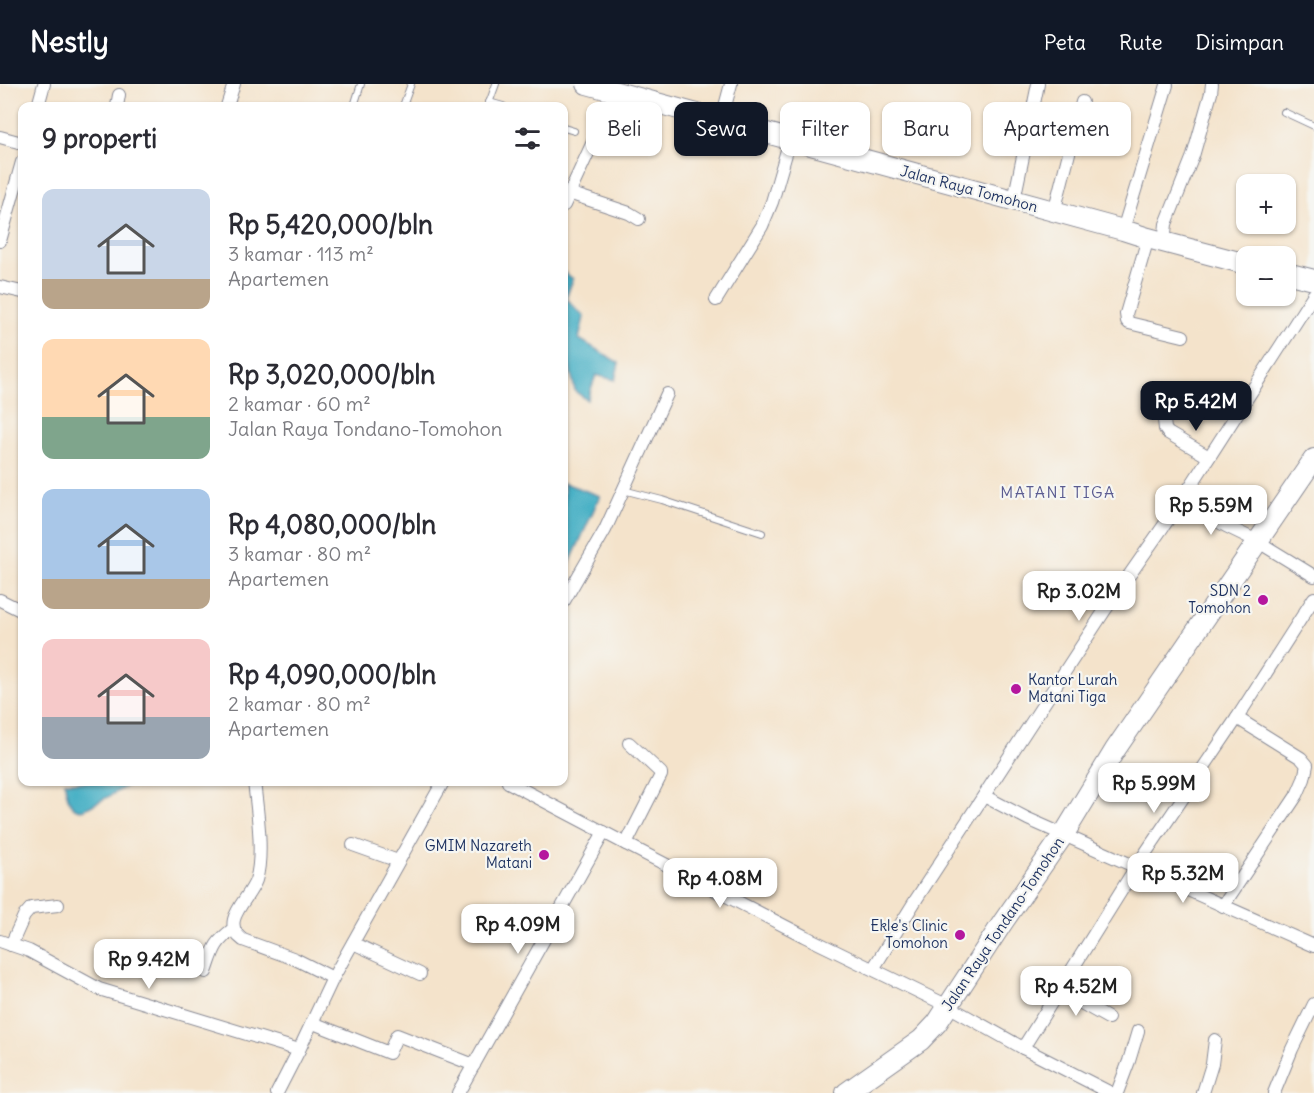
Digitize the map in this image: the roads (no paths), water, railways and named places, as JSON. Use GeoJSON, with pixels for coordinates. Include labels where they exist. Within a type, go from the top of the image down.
{"type":"FeatureCollection","features":[{"type":"Feature","properties":{"kind":"highway","name":"Jalan Raya Tomohon"},"geometry":{"type":"LineString","coordinates":[[587,84],[674,108]]}},
{"type":"Feature","properties":{"kind":"highway","name":"Jalan Raya Tomohon"},"geometry":{"type":"LineString","coordinates":[[850,156],[1236,261]]}},
{"type":"Feature","properties":{"kind":"highway"},"geometry":{"type":"LineString","coordinates":[[1296,276],[1312,281]]}},
{"type":"Feature","properties":{"kind":"highway","name":"Jalan Raya Tondano-Tomohon"},"geometry":{"type":"LineString","coordinates":[[846,1093],[921,1040],[937,1023],[1064,834],[1115,750],[1314,459]]}},
{"type":"Feature","properties":{"kind":"street"},"geometry":{"type":"LineString","coordinates":[[39,102],[44,84]]}},
{"type":"Feature","properties":{"kind":"street"},"geometry":{"type":"LineString","coordinates":[[228,102],[234,84]]}},
{"type":"Feature","properties":{"kind":"street"},"geometry":{"type":"LineString","coordinates":[[726,102],[731,84]]}},
{"type":"Feature","properties":{"kind":"street"},"geometry":{"type":"LineString","coordinates":[[1014,200],[1038,84]]}},
{"type":"Feature","properties":{"kind":"street"},"geometry":{"type":"LineString","coordinates":[[1184,336],[1129,323],[1126,314],[1193,156],[1212,84]]}},
{"type":"Feature","properties":{"kind":"street"},"geometry":{"type":"LineString","coordinates":[[1123,230],[1167,86]]}},
{"type":"Feature","properties":{"kind":"street"},"geometry":{"type":"LineString","coordinates":[[568,197],[616,92]]}},
{"type":"Feature","properties":{"kind":"street"},"geometry":{"type":"LineString","coordinates":[[0,137],[18,142]]}},
{"type":"Feature","properties":{"kind":"street"},"geometry":{"type":"LineString","coordinates":[[716,300],[756,237],[768,213],[785,156]]}},
{"type":"Feature","properties":{"kind":"street"},"geometry":{"type":"LineString","coordinates":[[1054,212],[1068,156]]}},
{"type":"Feature","properties":{"kind":"street"},"geometry":{"type":"LineString","coordinates":[[0,241],[18,176]]}},
{"type":"Feature","properties":{"kind":"street"},"geometry":{"type":"LineString","coordinates":[[568,199],[629,213],[639,219]]}},
{"type":"Feature","properties":{"kind":"street"},"geometry":{"type":"LineString","coordinates":[[873,969],[1105,610],[1181,501],[1312,281]]}},
{"type":"Feature","properties":{"kind":"street"},"geometry":{"type":"LineString","coordinates":[[0,287],[18,291]]}},
{"type":"Feature","properties":{"kind":"street"},"geometry":{"type":"LineString","coordinates":[[568,594],[605,530],[667,394]]}},
{"type":"Feature","properties":{"kind":"street"},"geometry":{"type":"LineString","coordinates":[[1164,420],[1168,433],[1209,457]]}},
{"type":"Feature","properties":{"kind":"street"},"geometry":{"type":"LineString","coordinates":[[1181,501],[1257,541],[1314,576]]}},
{"type":"Feature","properties":{"kind":"street"},"geometry":{"type":"LineString","coordinates":[[1023,1048],[1136,867],[1237,718],[1314,598]]}},
{"type":"Feature","properties":{"kind":"street"},"geometry":{"type":"LineString","coordinates":[[0,600],[18,607]]}},
{"type":"Feature","properties":{"kind":"street"},"geometry":{"type":"LineString","coordinates":[[1223,906],[1298,795],[1307,765],[1301,758],[1237,718]]}},
{"type":"Feature","properties":{"kind":"street"},"geometry":{"type":"LineString","coordinates":[[626,844],[662,776],[629,743]]}},
{"type":"Feature","properties":{"kind":"street"},"geometry":{"type":"LineString","coordinates":[[254,786],[258,822],[257,878],[234,916],[233,929],[236,935],[243,940],[295,959],[333,978]]}},
{"type":"Feature","properties":{"kind":"street"},"geometry":{"type":"LineString","coordinates":[[292,1093],[279,1089],[333,978],[441,786]]}},
{"type":"Feature","properties":{"kind":"street"},"geometry":{"type":"LineString","coordinates":[[516,786],[804,936],[948,1006],[1111,1093],[1129,1061],[1138,1031]]}},
{"type":"Feature","properties":{"kind":"street"},"geometry":{"type":"LineString","coordinates":[[984,796],[1028,819],[1314,946]]}},
{"type":"Feature","properties":{"kind":"street"},"geometry":{"type":"LineString","coordinates":[[458,1093],[604,832]]}},
{"type":"Feature","properties":{"kind":"street"},"geometry":{"type":"LineString","coordinates":[[353,845],[398,861]]}},
{"type":"Feature","properties":{"kind":"street"},"geometry":{"type":"LineString","coordinates":[[58,905],[31,908],[6,943],[29,951],[99,989],[299,1050]]}},
{"type":"Feature","properties":{"kind":"street"},"geometry":{"type":"LineString","coordinates":[[206,972],[216,944],[233,929]]}},
{"type":"Feature","properties":{"kind":"street"},"geometry":{"type":"LineString","coordinates":[[353,943],[420,974]]}},
{"type":"Feature","properties":{"kind":"street"},"geometry":{"type":"LineString","coordinates":[[1058,990],[1108,1018]]}},
{"type":"Feature","properties":{"kind":"street"},"geometry":{"type":"LineString","coordinates":[[1274,1093],[1314,1004]]}},
{"type":"Feature","properties":{"kind":"street"},"geometry":{"type":"LineString","coordinates":[[313,1023],[389,1053],[397,1035],[474,1065]]}},
{"type":"Feature","properties":{"kind":"street"},"geometry":{"type":"LineString","coordinates":[[1203,1093],[1212,1064],[1215,1040]]}},
{"type":"Feature","properties":{"kind":"lane"},"geometry":{"type":"LineString","coordinates":[[355,102],[361,84]]}},
{"type":"Feature","properties":{"kind":"lane"},"geometry":{"type":"LineString","coordinates":[[404,102],[411,84]]}},
{"type":"Feature","properties":{"kind":"lane"},"geometry":{"type":"LineString","coordinates":[[490,102],[496,84]]}},
{"type":"Feature","properties":{"kind":"lane"},"geometry":{"type":"LineString","coordinates":[[1284,112],[1314,126]]}},
{"type":"Feature","properties":{"kind":"lane"},"geometry":{"type":"LineString","coordinates":[[568,129],[574,131]]}},
{"type":"Feature","properties":{"kind":"lane"},"geometry":{"type":"LineString","coordinates":[[623,490],[662,500],[762,533]]}},
{"type":"Feature","properties":{"kind":"water"},"geometry":{"type":"Polygon","coordinates":[[[568,275],[573,279],[568,293],[568,275]]]}},
{"type":"Feature","properties":{"kind":"water"},"geometry":{"type":"Polygon","coordinates":[[[568,300],[584,317],[579,339],[619,363],[615,380],[596,375],[587,400],[575,391],[568,359],[568,300]]]}},
{"type":"Feature","properties":{"kind":"water"},"geometry":{"type":"Polygon","coordinates":[[[568,484],[600,496],[568,567],[568,484]]]}},
{"type":"Feature","properties":{"kind":"water"},"geometry":{"type":"Polygon","coordinates":[[[65,786],[126,786],[80,810],[69,801],[65,786]]]}},
{"type":"Feature","properties":{"kind":"place","name":"SDN 2 Tomohon"},"geometry":{"type":"Point","coordinates":[1263,600]}},
{"type":"Feature","properties":{"kind":"place","name":"Kantor Lurah Matani Tiga"},"geometry":{"type":"Point","coordinates":[1016,689]}},
{"type":"Feature","properties":{"kind":"place","name":"GMIM Nazareth Matani"},"geometry":{"type":"Point","coordinates":[544,855]}},
{"type":"Feature","properties":{"kind":"place","name":"Ekle's Clinic Tomohon"},"geometry":{"type":"Point","coordinates":[960,935]}},
{"type":"Feature","properties":{"kind":"district","name":"MATANI TIGA"},"geometry":{"type":"Point","coordinates":[1058,492]}}]}
